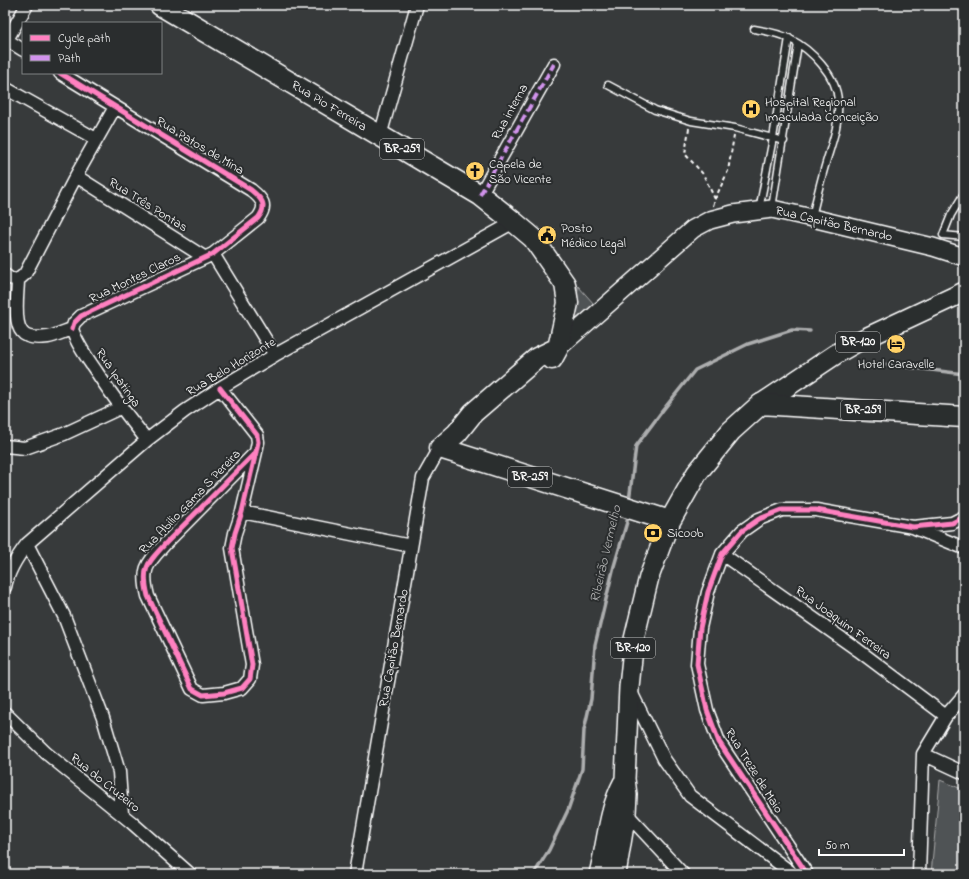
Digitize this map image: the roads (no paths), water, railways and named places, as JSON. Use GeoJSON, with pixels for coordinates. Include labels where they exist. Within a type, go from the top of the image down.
{"type":"FeatureCollection","features":[{"type":"Feature","properties":{"kind":"highway","name":"Rua Pio Ferreira"},"geometry":{"type":"LineString","coordinates":[[160,5],[480,195],[533,238],[565,284],[568,302],[558,348]]}},
{"type":"Feature","properties":{"kind":"highway","name":"Rua Capitão Bernardo"},"geometry":{"type":"LineString","coordinates":[[440,448],[457,433],[473,413],[537,358],[558,348]]}},
{"type":"Feature","properties":{"kind":"highway","name":"BR-259"},"geometry":{"type":"LineString","coordinates":[[762,404],[964,417]]}},
{"type":"Feature","properties":{"kind":"highway","name":"BR-120"},"geometry":{"type":"LineString","coordinates":[[670,521],[697,473],[731,431],[762,404]]}},
{"type":"Feature","properties":{"kind":"highway","name":"BR-259"},"geometry":{"type":"LineString","coordinates":[[440,448],[670,521]]}},
{"type":"Feature","properties":{"kind":"main road","name":"Rua Capitão Bernardo"},"geometry":{"type":"LineString","coordinates":[[558,348],[694,229],[710,220],[733,214],[766,210],[812,218],[933,247],[962,256]]}},
{"type":"Feature","properties":{"kind":"main road","name":"BR-120"},"geometry":{"type":"LineString","coordinates":[[762,404],[836,354],[857,342],[963,291]]}},
{"type":"Feature","properties":{"kind":"main road","name":"BR-120"},"geometry":{"type":"LineString","coordinates":[[599,874],[620,809],[618,792],[625,779],[629,687],[634,639],[649,577],[670,521]]}},
{"type":"Feature","properties":{"kind":"main road"},"geometry":{"type":"LineString","coordinates":[[616,874],[620,809]]}},
{"type":"Feature","properties":{"kind":"street"},"geometry":{"type":"LineString","coordinates":[[22,49],[6,41],[27,5]]}},
{"type":"Feature","properties":{"kind":"street"},"geometry":{"type":"LineString","coordinates":[[380,136],[417,5]]}},
{"type":"Feature","properties":{"kind":"street","name":"Rua interna"},"geometry":{"type":"LineString","coordinates":[[480,195],[554,64]]}},
{"type":"Feature","properties":{"kind":"street","name":"Rua Patos de Mina"},"geometry":{"type":"LineString","coordinates":[[62,74],[251,190],[260,198],[264,207],[258,218],[209,256]]}},
{"type":"Feature","properties":{"kind":"street"},"geometry":{"type":"LineString","coordinates":[[5,88],[96,139]]}},
{"type":"Feature","properties":{"kind":"street"},"geometry":{"type":"LineString","coordinates":[[72,329],[49,337],[28,337],[21,332],[18,322],[17,309],[18,280],[25,274],[76,176],[115,107]]}},
{"type":"Feature","properties":{"kind":"street","name":"Rua Três Pontas"},"geometry":{"type":"LineString","coordinates":[[76,176],[209,256]]}},
{"type":"Feature","properties":{"kind":"street","name":"Rua Belo Horizonte"},"geometry":{"type":"LineString","coordinates":[[5,587],[6,580],[16,559],[27,544],[147,440],[185,411],[275,355],[514,222]]}},
{"type":"Feature","properties":{"kind":"street"},"geometry":{"type":"LineString","coordinates":[[209,256],[275,355]]}},
{"type":"Feature","properties":{"kind":"street","name":"Rua Montes Claros"},"geometry":{"type":"LineString","coordinates":[[72,329],[74,323],[81,316],[209,256]]}},
{"type":"Feature","properties":{"kind":"street"},"geometry":{"type":"LineString","coordinates":[[5,275],[9,278],[18,280]]}},
{"type":"Feature","properties":{"kind":"street","name":"Rua Ipatinga"},"geometry":{"type":"LineString","coordinates":[[72,329],[75,339],[120,408],[147,440]]}},
{"type":"Feature","properties":{"kind":"street"},"geometry":{"type":"LineString","coordinates":[[220,388],[257,435],[258,442],[242,512],[411,546]]}},
{"type":"Feature","properties":{"kind":"street"},"geometry":{"type":"LineString","coordinates":[[5,446],[25,448],[64,434],[120,408]]}},
{"type":"Feature","properties":{"kind":"street","name":"Rua Capitão Bernardo"},"geometry":{"type":"LineString","coordinates":[[356,874],[423,478],[440,448]]}},
{"type":"Feature","properties":{"kind":"street","name":"Rua Abilio Gama S Pereira"},"geometry":{"type":"LineString","coordinates":[[242,512],[232,548],[252,666],[250,679],[242,688],[224,693],[203,695],[192,689],[148,596],[145,582],[145,569],[151,559],[256,452]]}},
{"type":"Feature","properties":{"kind":"street","name":"Rua Treze de Maio"},"geometry":{"type":"LineString","coordinates":[[807,874],[719,742],[708,710],[696,664],[700,628],[708,592],[722,554],[742,531],[759,519],[782,510],[816,510],[913,527],[952,523],[964,517]]}},
{"type":"Feature","properties":{"kind":"street"},"geometry":{"type":"LineString","coordinates":[[913,527],[964,548]]}},
{"type":"Feature","properties":{"kind":"street"},"geometry":{"type":"LineString","coordinates":[[27,544],[64,616],[103,718],[119,772],[122,814]]}},
{"type":"Feature","properties":{"kind":"street","name":"Rua Joaquim Ferreira"},"geometry":{"type":"LineString","coordinates":[[722,554],[858,650],[946,716]]}},
{"type":"Feature","properties":{"kind":"street"},"geometry":{"type":"LineString","coordinates":[[629,687],[664,759],[690,796],[793,874]]}},
{"type":"Feature","properties":{"kind":"street"},"geometry":{"type":"LineString","coordinates":[[919,874],[923,754],[946,716],[964,696]]}},
{"type":"Feature","properties":{"kind":"street","name":"Rua do Cruzeiro"},"geometry":{"type":"LineString","coordinates":[[5,713],[46,753],[122,814],[190,874]]}},
{"type":"Feature","properties":{"kind":"street"},"geometry":{"type":"LineString","coordinates":[[923,754],[964,773]]}},
{"type":"Feature","properties":{"kind":"street"},"geometry":{"type":"LineString","coordinates":[[620,809],[684,874]]}},
{"type":"Feature","properties":{"kind":"lane"},"geometry":{"type":"LineString","coordinates":[[754,29],[789,38],[798,44],[823,64],[834,85],[838,99],[838,114],[835,132],[812,218]]}},
{"type":"Feature","properties":{"kind":"lane"},"geometry":{"type":"LineString","coordinates":[[766,210],[773,138],[789,38]]}},
{"type":"Feature","properties":{"kind":"lane"},"geometry":{"type":"LineString","coordinates":[[766,210],[784,141],[798,44]]}},
{"type":"Feature","properties":{"kind":"lane"},"geometry":{"type":"LineString","coordinates":[[608,85],[656,110],[691,121],[735,128],[784,141]]}},
{"type":"Feature","properties":{"kind":"lane"},"geometry":{"type":"LineString","coordinates":[[962,256],[964,244],[963,237],[943,235],[957,205],[964,196]]}},
{"type":"Feature","properties":{"kind":"waterway","name":"Ribeirão Vermelho"},"geometry":{"type":"LineString","coordinates":[[629,501],[636,446],[695,370],[748,344],[792,330],[810,331]]}},
{"type":"Feature","properties":{"kind":"waterway","name":"Ribeirão Vermelho"},"geometry":{"type":"LineString","coordinates":[[874,363],[964,374]]}},
{"type":"Feature","properties":{"kind":"waterway","name":"Ribeirão Vermelho"},"geometry":{"type":"LineString","coordinates":[[534,874],[549,850],[568,810],[582,769],[584,730],[591,699],[595,645],[614,566],[627,522],[628,513]]}},
{"type":"Feature","properties":{"kind":"place","name":"Hospital Regional Imaculada Conceição"},"geometry":{"type":"Point","coordinates":[751,109]}},
{"type":"Feature","properties":{"kind":"place","name":"Capela de São Vicente"},"geometry":{"type":"Point","coordinates":[475,171]}},
{"type":"Feature","properties":{"kind":"place","name":"Posto Médico Legal"},"geometry":{"type":"Point","coordinates":[547,235]}},
{"type":"Feature","properties":{"kind":"place","name":"Hotel Caravelle"},"geometry":{"type":"Point","coordinates":[896,344]}},
{"type":"Feature","properties":{"kind":"place","name":"Sicoob"},"geometry":{"type":"Point","coordinates":[653,533]}}]}
